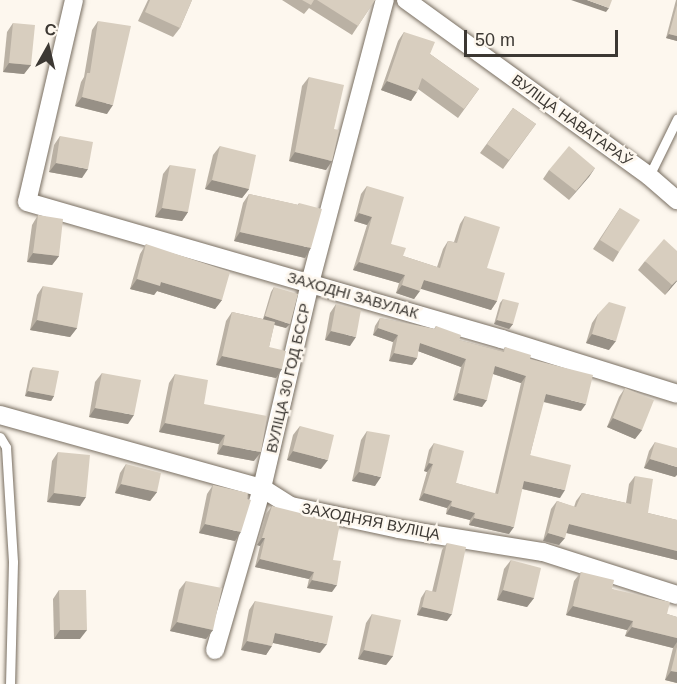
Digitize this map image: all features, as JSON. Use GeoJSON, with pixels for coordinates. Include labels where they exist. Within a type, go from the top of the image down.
{"type":"FeatureCollection","features":[{"type":"Feature","properties":{"kind":"street","name":"ЗАХОДНІ ЗАВУЛАК"},"geometry":{"type":"LineString","coordinates":[[74,0],[27,202],[310,283],[677,394]]}},
{"type":"Feature","properties":{"kind":"street","name":"ВУЛІЦА 30 ГОД БССР"},"geometry":{"type":"LineString","coordinates":[[214,650],[262,488],[310,283],[385,0]]}},
{"type":"Feature","properties":{"kind":"street","name":"ВУЛІЦА НАВАТАРАЎ"},"geometry":{"type":"LineString","coordinates":[[406,0],[649,176],[677,200]]}},
{"type":"Feature","properties":{"kind":"street","name":"ЗАХОДНЯЯ ВУЛІЦА"},"geometry":{"type":"LineString","coordinates":[[0,415],[262,488],[291,506],[399,529],[543,552],[677,595]]}},
{"type":"Feature","properties":{"kind":"lane"},"geometry":{"type":"LineString","coordinates":[[649,176],[677,119]]}},
{"type":"Feature","properties":{"kind":"lane"},"geometry":{"type":"LineString","coordinates":[[0,437],[6,447],[13,562],[10,684]]}},
{"type":"Feature","properties":{"kind":"building"},"geometry":{"type":"Polygon","coordinates":[[[150,0],[192,0],[180,28],[145,12],[150,0]]]}},
{"type":"Feature","properties":{"kind":"building"},"geometry":{"type":"Polygon","coordinates":[[[302,0],[314,0],[311,5],[302,0]]]}},
{"type":"Feature","properties":{"kind":"building"},"geometry":{"type":"Polygon","coordinates":[[[317,0],[375,0],[358,26],[317,0]]]}},
{"type":"Feature","properties":{"kind":"building"},"geometry":{"type":"Polygon","coordinates":[[[587,0],[612,0],[609,8],[587,0]]]}},
{"type":"Feature","properties":{"kind":"building"},"geometry":{"type":"Polygon","coordinates":[[[677,5],[677,36],[669,34],[677,5]]]}},
{"type":"Feature","properties":{"kind":"building"},"geometry":{"type":"Polygon","coordinates":[[[98,21],[131,26],[113,105],[82,97],[87,73],[90,73],[98,21]]]}},
{"type":"Feature","properties":{"kind":"building"},"geometry":{"type":"Polygon","coordinates":[[[13,23],[35,25],[31,65],[9,63],[13,23]]]}},
{"type":"Feature","properties":{"kind":"building"},"geometry":{"type":"Polygon","coordinates":[[[404,32],[435,42],[430,54],[479,89],[464,109],[422,78],[417,92],[387,81],[404,32]]]}},
{"type":"Feature","properties":{"kind":"building"},"geometry":{"type":"Polygon","coordinates":[[[309,77],[344,85],[334,129],[339,130],[332,161],[295,152],[309,77]]]}},
{"type":"Feature","properties":{"kind":"building"},"geometry":{"type":"Polygon","coordinates":[[[513,108],[536,124],[509,160],[487,144],[513,108]]]}},
{"type":"Feature","properties":{"kind":"building"},"geometry":{"type":"Polygon","coordinates":[[[60,136],[93,142],[88,169],[56,163],[60,136]]]}},
{"type":"Feature","properties":{"kind":"building"},"geometry":{"type":"Polygon","coordinates":[[[220,146],[256,155],[249,189],[212,180],[220,146]]]}},
{"type":"Feature","properties":{"kind":"building"},"geometry":{"type":"Polygon","coordinates":[[[569,146],[595,168],[576,191],[549,170],[569,146]]]}},
{"type":"Feature","properties":{"kind":"building"},"geometry":{"type":"Polygon","coordinates":[[[170,165],[196,169],[188,212],[162,208],[170,165]]]}},
{"type":"Feature","properties":{"kind":"building"},"geometry":{"type":"Polygon","coordinates":[[[367,186],[404,197],[391,244],[406,248],[403,256],[440,268],[448,241],[457,243],[465,216],[500,227],[487,268],[505,273],[497,301],[424,280],[420,291],[402,285],[405,275],[359,262],[372,217],[359,213],[367,186]]]}},
{"type":"Feature","properties":{"kind":"building"},"geometry":{"type":"Polygon","coordinates":[[[249,194],[322,209],[311,248],[240,232],[249,194]]]}},
{"type":"Feature","properties":{"kind":"building"},"geometry":{"type":"Polygon","coordinates":[[[620,208],[640,220],[619,252],[600,240],[620,208]]]}},
{"type":"Feature","properties":{"kind":"building"},"geometry":{"type":"Polygon","coordinates":[[[38,215],[63,219],[59,256],[33,253],[38,215]]]}},
{"type":"Feature","properties":{"kind":"building"},"geometry":{"type":"Polygon","coordinates":[[[664,239],[677,251],[677,280],[672,285],[645,261],[664,239]]]}},
{"type":"Feature","properties":{"kind":"building"},"geometry":{"type":"Polygon","coordinates":[[[146,244],[230,272],[222,300],[161,282],[160,286],[137,279],[146,244]]]}},
{"type":"Feature","properties":{"kind":"building"},"geometry":{"type":"Polygon","coordinates":[[[43,286],[83,293],[77,328],[37,320],[43,286]]]}},
{"type":"Feature","properties":{"kind":"building"},"geometry":{"type":"Polygon","coordinates":[[[274,287],[298,294],[290,324],[265,316],[274,287]]]}},
{"type":"Feature","properties":{"kind":"building"},"geometry":{"type":"Polygon","coordinates":[[[503,299],[519,303],[513,324],[497,320],[503,299]]]}},
{"type":"Feature","properties":{"kind":"building"},"geometry":{"type":"Polygon","coordinates":[[[609,302],[626,307],[616,341],[592,334],[598,314],[609,302]]]}},
{"type":"Feature","properties":{"kind":"building"},"geometry":{"type":"Polygon","coordinates":[[[336,304],[361,310],[356,337],[331,331],[336,304]]]}},
{"type":"Feature","properties":{"kind":"building"},"geometry":{"type":"Polygon","coordinates":[[[232,312],[275,322],[269,347],[286,351],[282,369],[222,356],[232,312]]]}},
{"type":"Feature","properties":{"kind":"building"},"geometry":{"type":"Polygon","coordinates":[[[380,318],[435,329],[436,326],[461,335],[459,340],[504,352],[505,347],[531,355],[530,359],[593,375],[586,404],[546,394],[530,455],[571,465],[565,490],[524,481],[514,527],[474,518],[475,513],[451,506],[452,501],[424,493],[433,464],[429,463],[434,443],[464,451],[456,483],[498,494],[526,376],[495,366],[487,400],[458,393],[466,359],[420,343],[417,358],[394,353],[398,335],[378,328],[380,318]]]}},
{"type":"Feature","properties":{"kind":"building"},"geometry":{"type":"Polygon","coordinates":[[[33,367],[59,371],[54,396],[28,391],[33,367]]]}},
{"type":"Feature","properties":{"kind":"building"},"geometry":{"type":"Polygon","coordinates":[[[102,373],[141,380],[134,415],[95,408],[102,373]]]}},
{"type":"Feature","properties":{"kind":"building"},"geometry":{"type":"Polygon","coordinates":[[[175,374],[208,380],[204,404],[267,416],[261,452],[223,445],[225,435],[165,423],[175,374]]]}},
{"type":"Feature","properties":{"kind":"building"},"geometry":{"type":"Polygon","coordinates":[[[625,388],[654,400],[642,430],[613,418],[625,388]]]}},
{"type":"Feature","properties":{"kind":"building"},"geometry":{"type":"Polygon","coordinates":[[[300,426],[334,435],[328,460],[293,451],[300,426]]]}},
{"type":"Feature","properties":{"kind":"building"},"geometry":{"type":"Polygon","coordinates":[[[367,431],[390,435],[381,477],[359,472],[367,431]]]}},
{"type":"Feature","properties":{"kind":"building"},"geometry":{"type":"Polygon","coordinates":[[[655,442],[677,448],[677,467],[650,459],[655,442]]]}},
{"type":"Feature","properties":{"kind":"building"},"geometry":{"type":"Polygon","coordinates":[[[58,452],[90,455],[86,497],[54,493],[58,452]]]}},
{"type":"Feature","properties":{"kind":"building"},"geometry":{"type":"Polygon","coordinates":[[[126,464],[161,473],[157,492],[121,484],[126,464]]]}},
{"type":"Feature","properties":{"kind":"building"},"geometry":{"type":"Polygon","coordinates":[[[635,476],[653,479],[648,513],[677,520],[677,551],[569,524],[565,538],[548,533],[557,501],[576,507],[582,493],[631,504],[635,476]]]}},
{"type":"Feature","properties":{"kind":"building"},"geometry":{"type":"Polygon","coordinates":[[[213,485],[248,493],[247,499],[251,500],[241,532],[205,524],[213,485]]]}},
{"type":"Feature","properties":{"kind":"building"},"geometry":{"type":"Polygon","coordinates":[[[272,506],[340,523],[333,560],[341,561],[337,585],[312,580],[314,572],[260,559],[265,538],[262,538],[272,506]]]}},
{"type":"Feature","properties":{"kind":"building"},"geometry":{"type":"Polygon","coordinates":[[[447,543],[466,547],[452,614],[422,607],[426,590],[436,592],[447,543]]]}},
{"type":"Feature","properties":{"kind":"building"},"geometry":{"type":"Polygon","coordinates":[[[511,560],[541,568],[534,598],[503,590],[511,560]]]}},
{"type":"Feature","properties":{"kind":"building"},"geometry":{"type":"Polygon","coordinates":[[[581,572],[614,580],[612,589],[670,602],[667,614],[677,617],[677,638],[632,627],[633,621],[573,606],[581,572]]]}},
{"type":"Feature","properties":{"kind":"building"},"geometry":{"type":"Polygon","coordinates":[[[186,581],[222,588],[213,630],[177,622],[186,581]]]}},
{"type":"Feature","properties":{"kind":"building"},"geometry":{"type":"Polygon","coordinates":[[[59,590],[86,590],[87,630],[60,630],[59,590]]]}},
{"type":"Feature","properties":{"kind":"building"},"geometry":{"type":"Polygon","coordinates":[[[255,601],[333,616],[327,644],[275,633],[272,646],[247,641],[255,601]]]}},
{"type":"Feature","properties":{"kind":"building"},"geometry":{"type":"Polygon","coordinates":[[[372,614],[401,620],[393,656],[364,650],[372,614]]]}},
{"type":"Feature","properties":{"kind":"building"},"geometry":{"type":"Polygon","coordinates":[[[677,647],[677,672],[671,671],[677,647]]]}}]}
